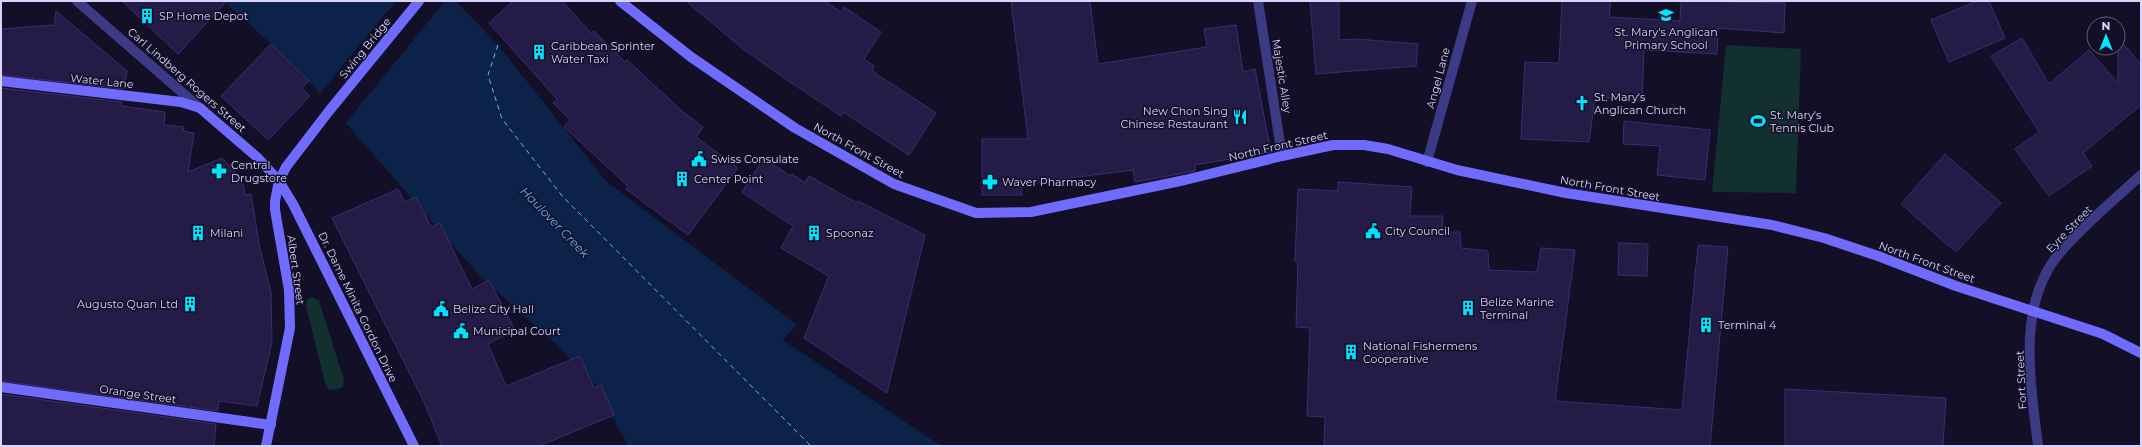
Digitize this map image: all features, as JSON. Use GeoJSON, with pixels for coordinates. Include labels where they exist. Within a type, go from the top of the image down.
{"type":"FeatureCollection","features":[{"type":"Feature","properties":{"kind":"main road","name":"Swing Bridge"},"geometry":{"type":"LineString","coordinates":[[329,111],[419,1]]}},
{"type":"Feature","properties":{"kind":"main road","name":"North Front Street"},"geometry":{"type":"LineString","coordinates":[[620,1],[691,57],[794,128],[894,184],[976,213],[1031,212],[1162,185],[1282,156],[1333,146],[1364,146],[1388,149],[1457,170],[1566,193],[1780,227],[1824,238],[1872,254],[1956,286],[2103,334],[2141,354]]}},
{"type":"Feature","properties":{"kind":"main road","name":"Water Lane"},"geometry":{"type":"LineString","coordinates":[[1,81],[172,100],[200,108]]}},
{"type":"Feature","properties":{"kind":"main road","name":"Carl Lindberg Rogers Street"},"geometry":{"type":"LineString","coordinates":[[200,108],[258,158],[279,181]]}},
{"type":"Feature","properties":{"kind":"main road","name":"Albert Street"},"geometry":{"type":"LineString","coordinates":[[266,446],[290,328],[289,290],[275,210],[275,201],[279,181],[289,162],[329,111]]}},
{"type":"Feature","properties":{"kind":"main road","name":"Dr. Dame Minita Gordon Drive"},"geometry":{"type":"LineString","coordinates":[[279,181],[294,204],[414,446]]}},
{"type":"Feature","properties":{"kind":"main road","name":"Orange Street"},"geometry":{"type":"LineString","coordinates":[[1,387],[271,425]]}},
{"type":"Feature","properties":{"kind":"street","name":"Carl Lindberg Rogers Street"},"geometry":{"type":"LineString","coordinates":[[77,1],[200,108]]}},
{"type":"Feature","properties":{"kind":"street","name":"Majestic Alley"},"geometry":{"type":"LineString","coordinates":[[1258,1],[1282,156]]}},
{"type":"Feature","properties":{"kind":"street","name":"Angel Lane"},"geometry":{"type":"LineString","coordinates":[[1427,162],[1472,1]]}},
{"type":"Feature","properties":{"kind":"street","name":"Eyre Street"},"geometry":{"type":"LineString","coordinates":[[2032,312],[2045,277],[2057,256],[2141,176]]}},
{"type":"Feature","properties":{"kind":"street","name":"Fort Street"},"geometry":{"type":"LineString","coordinates":[[2032,312],[2030,369],[2038,446]]}},
{"type":"Feature","properties":{"kind":"green space","name":"St. Mary's Tennis Club"},"geometry":{"type":"Polygon","coordinates":[[[1726,45],[1801,49],[1796,193],[1712,192],[1726,45]]]}},
{"type":"Feature","properties":{"kind":"green space"},"geometry":{"type":"Polygon","coordinates":[[[313,297],[319,301],[344,380],[343,387],[336,390],[328,389],[325,383],[306,305],[307,299],[313,297]]]}},
{"type":"Feature","properties":{"kind":"water","name":"Haulover Creek"},"geometry":{"type":"Polygon","coordinates":[[[224,1],[456,1],[498,45],[606,181],[797,325],[783,340],[941,446],[628,446],[595,384],[558,346],[481,277],[313,86],[270,43],[224,1]]]}},
{"type":"Feature","properties":{"kind":"pier"},"geometry":{"type":"Polygon","coordinates":[[[396,1],[445,1],[345,124],[318,96],[396,1]]]}},
{"type":"Feature","properties":{"kind":"building"},"geometry":{"type":"Polygon","coordinates":[[[122,1],[227,1],[178,54],[122,1]]]}},
{"type":"Feature","properties":{"kind":"building"},"geometry":{"type":"Polygon","coordinates":[[[513,1],[562,1],[591,33],[594,31],[625,62],[627,60],[683,112],[703,127],[696,137],[738,168],[688,235],[626,189],[628,186],[564,127],[570,120],[553,103],[557,99],[489,23],[513,1]]]}},
{"type":"Feature","properties":{"kind":"building"},"geometry":{"type":"Polygon","coordinates":[[[686,1],[825,1],[841,12],[844,7],[881,32],[864,59],[874,66],[872,71],[936,113],[909,155],[843,112],[841,116],[787,80],[743,49],[686,1]]]}},
{"type":"Feature","properties":{"kind":"building"},"geometry":{"type":"Polygon","coordinates":[[[1011,1],[1090,1],[1098,64],[1207,47],[1204,29],[1236,25],[1243,72],[1255,69],[1271,152],[1195,165],[1195,171],[1135,182],[1133,170],[1022,184],[1022,195],[982,195],[982,139],[1028,139],[1011,1]]]}},
{"type":"Feature","properties":{"kind":"building"},"geometry":{"type":"Polygon","coordinates":[[[1310,1],[1339,1],[1339,40],[1357,39],[1418,44],[1416,66],[1316,74],[1310,1]]]}},
{"type":"Feature","properties":{"kind":"building"},"geometry":{"type":"Polygon","coordinates":[[[1562,1],[1611,1],[1609,17],[1680,21],[1681,1],[1785,3],[1784,33],[1718,28],[1717,54],[1644,50],[1642,101],[1595,97],[1589,142],[1521,139],[1525,62],[1559,63],[1562,1]]]}},
{"type":"Feature","properties":{"kind":"building"},"geometry":{"type":"Polygon","coordinates":[[[1977,1],[1989,1],[2005,38],[1949,62],[1931,20],[1977,1]]]}},
{"type":"Feature","properties":{"kind":"building"},"geometry":{"type":"Polygon","coordinates":[[[56,11],[127,71],[124,89],[1,75],[1,29],[54,25],[56,11]]]}},
{"type":"Feature","properties":{"kind":"building"},"geometry":{"type":"Polygon","coordinates":[[[2022,38],[2049,84],[2086,53],[2086,56],[2094,56],[2118,83],[2118,56],[2126,56],[2126,47],[2141,64],[2141,105],[2083,153],[2092,166],[2049,196],[2015,149],[2039,132],[1991,56],[2022,38]]]}},
{"type":"Feature","properties":{"kind":"building"},"geometry":{"type":"Polygon","coordinates":[[[271,44],[309,81],[302,88],[310,96],[268,140],[221,96],[271,44]]]}},
{"type":"Feature","properties":{"kind":"building"},"geometry":{"type":"Polygon","coordinates":[[[1,88],[122,102],[121,106],[165,112],[164,125],[184,127],[183,131],[194,133],[188,172],[222,158],[242,179],[245,195],[251,194],[260,249],[271,292],[272,342],[257,406],[219,401],[218,411],[1,381],[1,88]]]}},
{"type":"Feature","properties":{"kind":"building"},"geometry":{"type":"Polygon","coordinates":[[[1624,121],[1710,130],[1705,180],[1657,175],[1660,146],[1623,144],[1624,121]]]}},
{"type":"Feature","properties":{"kind":"building"},"geometry":{"type":"Polygon","coordinates":[[[1945,154],[2001,203],[1956,252],[1901,204],[1945,154]]]}},
{"type":"Feature","properties":{"kind":"building"},"geometry":{"type":"Polygon","coordinates":[[[764,158],[790,176],[792,174],[805,183],[809,176],[857,203],[858,201],[925,235],[887,393],[804,338],[829,276],[781,248],[793,226],[742,192],[764,158]]]}},
{"type":"Feature","properties":{"kind":"building"},"geometry":{"type":"Polygon","coordinates":[[[1338,182],[1412,187],[1410,216],[1443,216],[1442,232],[1460,232],[1461,248],[1488,251],[1489,270],[1537,272],[1541,248],[1575,250],[1555,401],[1682,410],[1698,245],[1728,247],[1710,446],[1324,446],[1325,417],[1307,416],[1310,328],[1296,327],[1298,261],[1295,261],[1298,189],[1338,191],[1338,182]]]}},
{"type":"Feature","properties":{"kind":"building","name":"Belize City Hall"},"geometry":{"type":"Polygon","coordinates":[[[398,189],[405,202],[416,197],[431,227],[440,223],[472,289],[489,280],[515,330],[488,344],[506,386],[580,356],[594,388],[601,385],[614,415],[539,446],[442,446],[424,402],[332,218],[398,189]]]}},
{"type":"Feature","properties":{"kind":"building"},"geometry":{"type":"Polygon","coordinates":[[[1619,243],[1648,244],[1647,276],[1618,275],[1619,243]]]}},
{"type":"Feature","properties":{"kind":"building"},"geometry":{"type":"Polygon","coordinates":[[[1785,389],[1946,398],[1943,446],[1785,446],[1785,389]]]}},
{"type":"Feature","properties":{"kind":"building"},"geometry":{"type":"Polygon","coordinates":[[[1,394],[216,424],[214,446],[1,446],[1,394]]]}},
{"type":"Feature","properties":{"kind":"ferry route"},"geometry":{"type":"LineString","coordinates":[[498,45],[488,75],[502,119],[563,197],[811,446]]}},
{"type":"Feature","properties":{"kind":"place","name":"St. Mary's Anglican Primary School"},"geometry":{"type":"Point","coordinates":[1666,15]}},
{"type":"Feature","properties":{"kind":"place","name":"SP Home Depot"},"geometry":{"type":"Point","coordinates":[147,16]}},
{"type":"Feature","properties":{"kind":"place","name":"Caribbean Sprinter Water Taxi"},"geometry":{"type":"Point","coordinates":[539,52]}},
{"type":"Feature","properties":{"kind":"place","name":"St. Mary's Anglican Church"},"geometry":{"type":"Point","coordinates":[1582,103]}},
{"type":"Feature","properties":{"kind":"place","name":"New Chon Sing Chinese Restaurant"},"geometry":{"type":"Point","coordinates":[1240,117]}},
{"type":"Feature","properties":{"kind":"place","name":"St. Mary's Tennis Club"},"geometry":{"type":"Point","coordinates":[1758,121]}},
{"type":"Feature","properties":{"kind":"place","name":"Swiss Consulate"},"geometry":{"type":"Point","coordinates":[699,159]}},
{"type":"Feature","properties":{"kind":"place","name":"Central Drugstore"},"geometry":{"type":"Point","coordinates":[219,171]}},
{"type":"Feature","properties":{"kind":"place","name":"Center Point"},"geometry":{"type":"Point","coordinates":[682,179]}},
{"type":"Feature","properties":{"kind":"place","name":"Waver Pharmacy"},"geometry":{"type":"Point","coordinates":[990,182]}},
{"type":"Feature","properties":{"kind":"place","name":"City Council"},"geometry":{"type":"Point","coordinates":[1373,231]}},
{"type":"Feature","properties":{"kind":"place","name":"Milani"},"geometry":{"type":"Point","coordinates":[198,233]}},
{"type":"Feature","properties":{"kind":"place","name":"Spoonaz"},"geometry":{"type":"Point","coordinates":[814,233]}},
{"type":"Feature","properties":{"kind":"place","name":"Augusto Quan Ltd"},"geometry":{"type":"Point","coordinates":[190,304]}},
{"type":"Feature","properties":{"kind":"place","name":"Belize Marine Terminal"},"geometry":{"type":"Point","coordinates":[1468,308]}},
{"type":"Feature","properties":{"kind":"place","name":"Belize City Hall"},"geometry":{"type":"Point","coordinates":[441,309]}},
{"type":"Feature","properties":{"kind":"place","name":"Terminal 4"},"geometry":{"type":"Point","coordinates":[1706,325]}},
{"type":"Feature","properties":{"kind":"place","name":"Municipal Court"},"geometry":{"type":"Point","coordinates":[461,331]}},
{"type":"Feature","properties":{"kind":"place","name":"National Fishermens Cooperative"},"geometry":{"type":"Point","coordinates":[1351,352]}}]}
